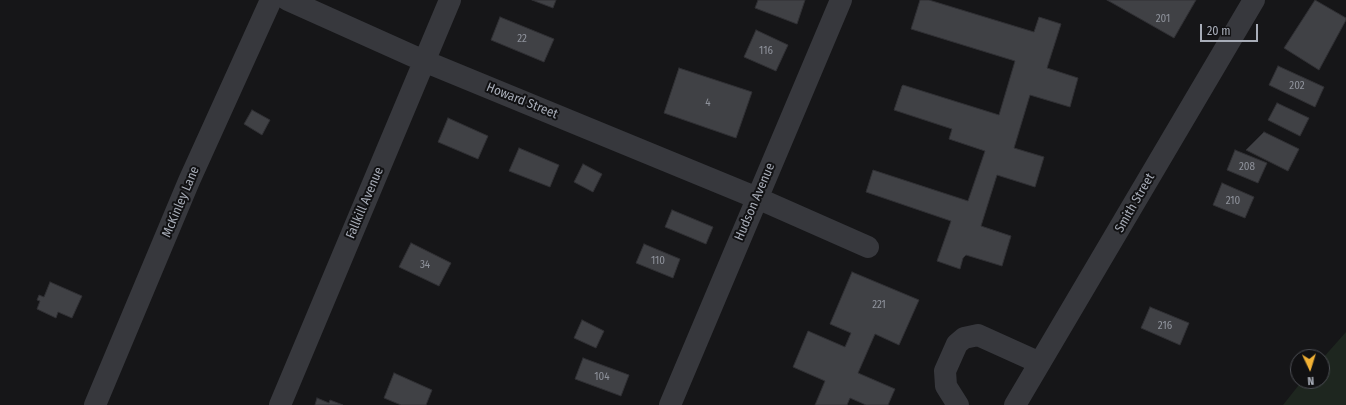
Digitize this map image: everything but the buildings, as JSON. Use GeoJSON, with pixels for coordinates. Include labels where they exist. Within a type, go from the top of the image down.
{"type":"FeatureCollection","features":[{"type":"Feature","properties":{"kind":"street","name":"McKinley Lane"},"geometry":{"type":"LineString","coordinates":[[95,405],[189,181],[271,0]]}},
{"type":"Feature","properties":{"kind":"street","name":"Howard Street"},"geometry":{"type":"LineString","coordinates":[[288,0],[424,61],[757,198],[868,247]]}},
{"type":"Feature","properties":{"kind":"street","name":"Fallkill Avenue"},"geometry":{"type":"LineString","coordinates":[[280,405],[450,0]]}},
{"type":"Feature","properties":{"kind":"street","name":"Hudson Avenue"},"geometry":{"type":"LineString","coordinates":[[670,405],[841,0]]}},
{"type":"Feature","properties":{"kind":"street","name":"Smith Street"},"geometry":{"type":"LineString","coordinates":[[1015,405],[1250,1]]}},
{"type":"Feature","properties":{"kind":"street"},"geometry":{"type":"LineString","coordinates":[[958,405],[946,386],[945,371],[957,344],[964,338],[978,335],[1040,363]]}},
{"type":"Feature","properties":{"kind":"shaded area"},"geometry":{"type":"Polygon","coordinates":[[[1346,332],[1346,405],[1283,405],[1296,389],[1330,389],[1330,350],[1346,332]]]}}]}
